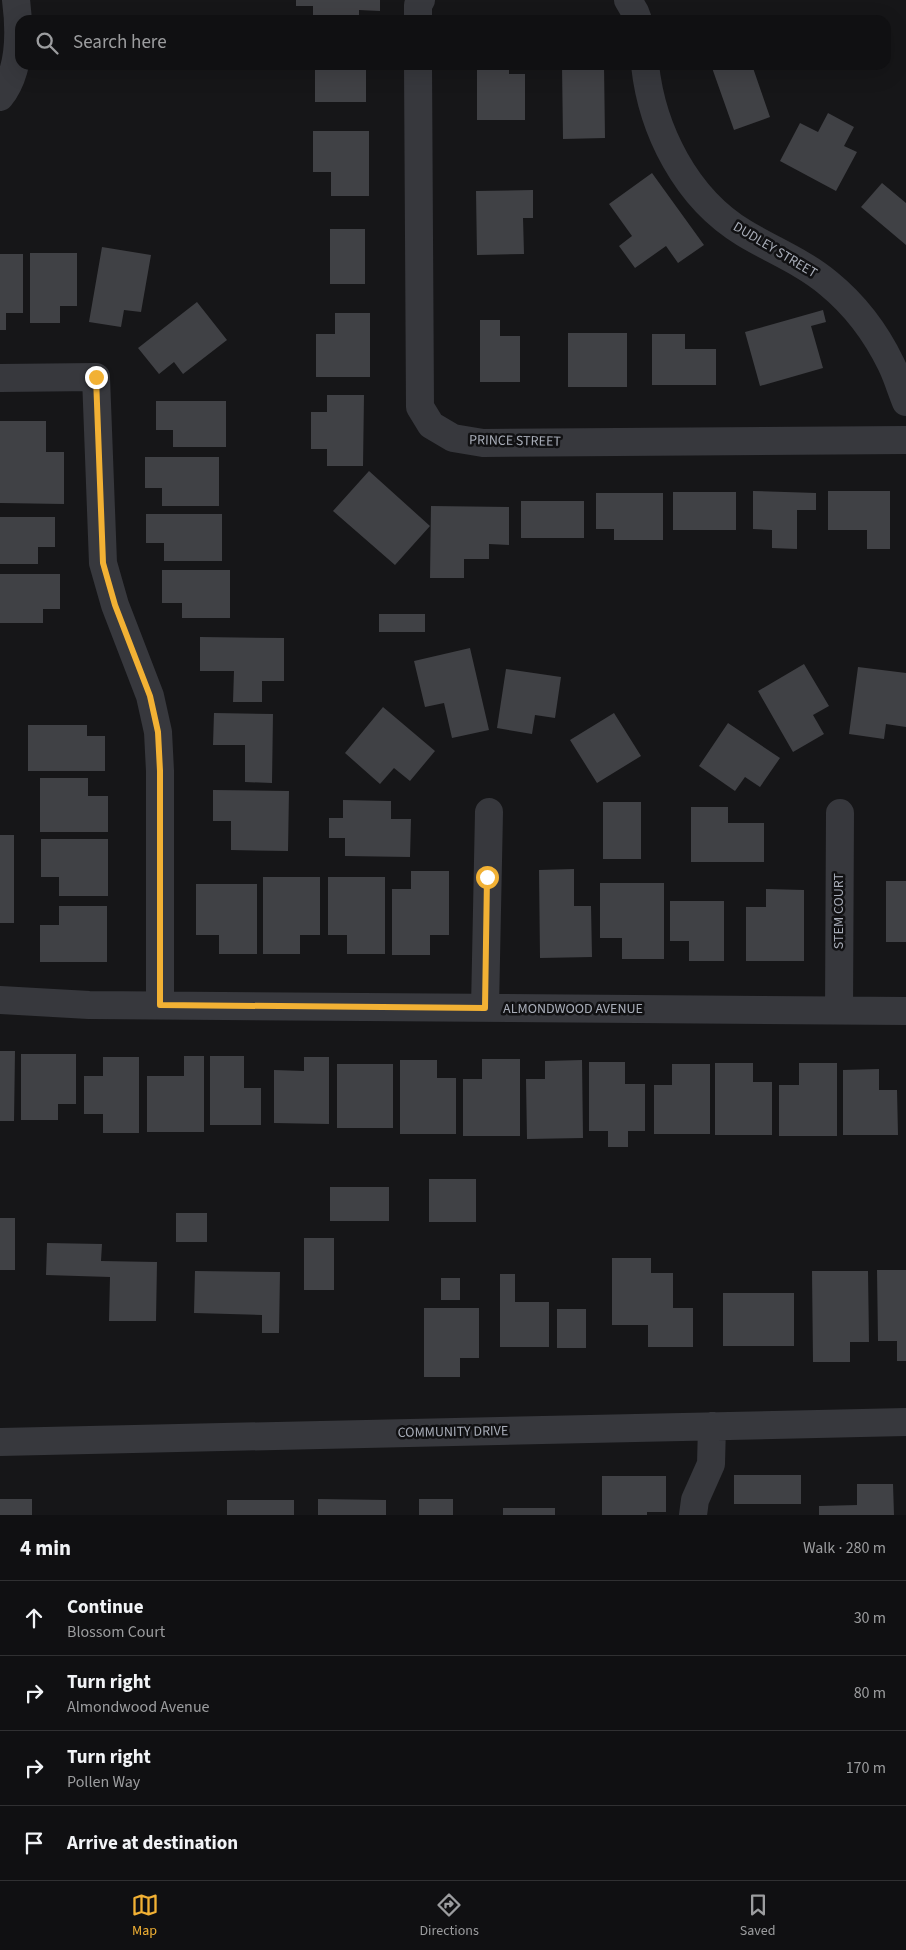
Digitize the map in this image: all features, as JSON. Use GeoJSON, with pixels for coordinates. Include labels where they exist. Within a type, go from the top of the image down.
{"type":"FeatureCollection","features":[{"type":"Feature","properties":{"kind":"street"},"geometry":{"type":"LineString","coordinates":[[16,0],[18,15]]}},
{"type":"Feature","properties":{"kind":"street"},"geometry":{"type":"LineString","coordinates":[[418,15],[418,5],[422,0]]}},
{"type":"Feature","properties":{"kind":"street"},"geometry":{"type":"LineString","coordinates":[[628,0],[637,15]]}},
{"type":"Feature","properties":{"kind":"street"},"geometry":{"type":"LineString","coordinates":[[0,97],[6,90],[9,82],[15,57]]}},
{"type":"Feature","properties":{"kind":"street","name":"PRINCE STREET"},"geometry":{"type":"LineString","coordinates":[[418,70],[420,407],[431,425],[453,438],[482,443],[906,440]]}},
{"type":"Feature","properties":{"kind":"street","name":"DUDLEY STREET"},"geometry":{"type":"LineString","coordinates":[[646,70],[652,107],[666,144],[699,193],[726,220],[742,232],[813,272],[829,284],[858,312],[871,329],[891,364],[906,402]]}},
{"type":"Feature","properties":{"kind":"street"},"geometry":{"type":"LineString","coordinates":[[0,378],[96,377],[103,563],[115,605],[150,696],[158,732],[160,771],[160,1005]]}},
{"type":"Feature","properties":{"kind":"street"},"geometry":{"type":"LineString","coordinates":[[485,1008],[488,812]]}},
{"type":"Feature","properties":{"kind":"street","name":"STEM COURT"},"geometry":{"type":"LineString","coordinates":[[839,1010],[840,813]]}},
{"type":"Feature","properties":{"kind":"street","name":"ALMONDWOOD AVENUE"},"geometry":{"type":"LineString","coordinates":[[0,1000],[89,1006],[906,1011]]}},
{"type":"Feature","properties":{"kind":"street","name":"COMMUNITY DRIVE"},"geometry":{"type":"LineString","coordinates":[[0,1442],[906,1422]]}},
{"type":"Feature","properties":{"kind":"street"},"geometry":{"type":"LineString","coordinates":[[693,1515],[695,1500],[711,1464],[712,1426]]}},
{"type":"Feature","properties":{"kind":"building"},"geometry":{"type":"Polygon","coordinates":[[[296,0],[380,0],[380,11],[359,10],[359,15],[313,15],[313,6],[296,6],[296,0]]]}},
{"type":"Feature","properties":{"kind":"building"},"geometry":{"type":"Polygon","coordinates":[[[315,70],[366,70],[366,102],[315,102],[315,70]]]}},
{"type":"Feature","properties":{"kind":"building"},"geometry":{"type":"Polygon","coordinates":[[[477,70],[509,70],[509,74],[525,74],[525,120],[477,120],[477,70]]]}},
{"type":"Feature","properties":{"kind":"building"},"geometry":{"type":"Polygon","coordinates":[[[562,70],[604,70],[605,138],[563,139],[562,70]]]}},
{"type":"Feature","properties":{"kind":"building"},"geometry":{"type":"Polygon","coordinates":[[[713,70],[754,70],[770,117],[734,130],[713,70]]]}},
{"type":"Feature","properties":{"kind":"building"},"geometry":{"type":"Polygon","coordinates":[[[828,113],[854,127],[844,146],[857,152],[836,191],[780,161],[800,123],[818,132],[828,113]]]}},
{"type":"Feature","properties":{"kind":"building"},"geometry":{"type":"Polygon","coordinates":[[[313,131],[369,131],[369,196],[331,196],[331,172],[313,172],[313,131]]]}},
{"type":"Feature","properties":{"kind":"building"},"geometry":{"type":"Polygon","coordinates":[[[652,173],[704,245],[678,263],[666,246],[635,268],[619,246],[632,236],[609,204],[652,173]]]}},
{"type":"Feature","properties":{"kind":"building"},"geometry":{"type":"Polygon","coordinates":[[[882,183],[906,203],[906,245],[861,207],[882,183]]]}},
{"type":"Feature","properties":{"kind":"building"},"geometry":{"type":"Polygon","coordinates":[[[533,190],[533,218],[523,218],[524,254],[477,255],[476,191],[533,190]]]}},
{"type":"Feature","properties":{"kind":"building"},"geometry":{"type":"Polygon","coordinates":[[[330,229],[365,229],[365,284],[330,284],[330,229]]]}},
{"type":"Feature","properties":{"kind":"building"},"geometry":{"type":"Polygon","coordinates":[[[102,247],[151,255],[141,312],[124,310],[121,327],[89,322],[102,247]]]}},
{"type":"Feature","properties":{"kind":"building"},"geometry":{"type":"Polygon","coordinates":[[[30,253],[77,253],[77,306],[60,306],[60,323],[30,323],[30,253]]]}},
{"type":"Feature","properties":{"kind":"building"},"geometry":{"type":"Polygon","coordinates":[[[0,254],[23,254],[23,313],[6,313],[6,330],[0,330],[0,254]]]}},
{"type":"Feature","properties":{"kind":"building"},"geometry":{"type":"Polygon","coordinates":[[[197,302],[227,340],[183,374],[174,362],[159,374],[138,348],[197,302]]]}},
{"type":"Feature","properties":{"kind":"building"},"geometry":{"type":"Polygon","coordinates":[[[823,310],[826,322],[811,326],[823,368],[760,386],[745,332],[823,310]]]}},
{"type":"Feature","properties":{"kind":"building"},"geometry":{"type":"Polygon","coordinates":[[[335,313],[370,313],[370,377],[316,377],[316,334],[335,334],[335,313]]]}},
{"type":"Feature","properties":{"kind":"building"},"geometry":{"type":"Polygon","coordinates":[[[480,320],[500,320],[500,336],[520,336],[520,382],[480,382],[480,320]]]}},
{"type":"Feature","properties":{"kind":"building"},"geometry":{"type":"Polygon","coordinates":[[[568,333],[627,333],[627,387],[568,387],[568,333]]]}},
{"type":"Feature","properties":{"kind":"building"},"geometry":{"type":"Polygon","coordinates":[[[652,334],[685,334],[685,349],[716,349],[716,385],[652,385],[652,334]]]}},
{"type":"Feature","properties":{"kind":"building"},"geometry":{"type":"Polygon","coordinates":[[[327,395],[364,395],[363,466],[327,466],[327,449],[311,449],[311,412],[327,412],[327,395]]]}},
{"type":"Feature","properties":{"kind":"building"},"geometry":{"type":"Polygon","coordinates":[[[156,401],[226,401],[226,447],[173,447],[173,430],[156,430],[156,401]]]}},
{"type":"Feature","properties":{"kind":"building"},"geometry":{"type":"Polygon","coordinates":[[[0,421],[46,421],[46,452],[64,452],[64,504],[0,503],[0,421]]]}},
{"type":"Feature","properties":{"kind":"building"},"geometry":{"type":"Polygon","coordinates":[[[145,457],[219,457],[219,506],[162,506],[162,488],[145,488],[145,457]]]}},
{"type":"Feature","properties":{"kind":"building"},"geometry":{"type":"Polygon","coordinates":[[[369,471],[430,526],[395,565],[333,511],[369,471]]]}},
{"type":"Feature","properties":{"kind":"building"},"geometry":{"type":"Polygon","coordinates":[[[753,491],[816,493],[816,510],[797,510],[797,549],[772,548],[772,530],[753,529],[753,491]]]}},
{"type":"Feature","properties":{"kind":"building"},"geometry":{"type":"Polygon","coordinates":[[[828,491],[890,491],[890,549],[867,549],[867,530],[828,530],[828,491]]]}},
{"type":"Feature","properties":{"kind":"building"},"geometry":{"type":"Polygon","coordinates":[[[673,492],[736,492],[736,530],[673,530],[673,492]]]}},
{"type":"Feature","properties":{"kind":"building"},"geometry":{"type":"Polygon","coordinates":[[[596,493],[663,493],[663,540],[614,540],[614,529],[596,529],[596,493]]]}},
{"type":"Feature","properties":{"kind":"building"},"geometry":{"type":"Polygon","coordinates":[[[521,501],[584,501],[584,538],[521,538],[521,501]]]}},
{"type":"Feature","properties":{"kind":"building"},"geometry":{"type":"Polygon","coordinates":[[[431,506],[509,507],[509,545],[489,544],[489,559],[464,559],[464,578],[430,578],[431,506]]]}},
{"type":"Feature","properties":{"kind":"building"},"geometry":{"type":"Polygon","coordinates":[[[146,514],[222,514],[222,561],[164,561],[164,543],[146,543],[146,514]]]}},
{"type":"Feature","properties":{"kind":"building"},"geometry":{"type":"Polygon","coordinates":[[[0,517],[55,517],[55,547],[38,547],[38,564],[0,564],[0,517]]]}},
{"type":"Feature","properties":{"kind":"building"},"geometry":{"type":"Polygon","coordinates":[[[162,570],[230,570],[230,618],[182,618],[182,603],[162,603],[162,570]]]}},
{"type":"Feature","properties":{"kind":"building"},"geometry":{"type":"Polygon","coordinates":[[[0,574],[60,574],[60,609],[43,609],[43,623],[0,623],[0,574]]]}},
{"type":"Feature","properties":{"kind":"building"},"geometry":{"type":"Polygon","coordinates":[[[379,614],[425,614],[425,632],[379,632],[379,614]]]}},
{"type":"Feature","properties":{"kind":"building"},"geometry":{"type":"Polygon","coordinates":[[[200,637],[284,638],[284,681],[262,681],[262,702],[233,702],[234,671],[200,671],[200,637]]]}},
{"type":"Feature","properties":{"kind":"building"},"geometry":{"type":"Polygon","coordinates":[[[470,648],[489,730],[452,738],[444,703],[425,707],[414,661],[470,648]]]}},
{"type":"Feature","properties":{"kind":"building"},"geometry":{"type":"Polygon","coordinates":[[[804,664],[829,706],[813,715],[824,734],[793,752],[758,691],[804,664]]]}},
{"type":"Feature","properties":{"kind":"building"},"geometry":{"type":"Polygon","coordinates":[[[858,667],[906,673],[906,727],[886,724],[884,739],[849,734],[858,667]]]}},
{"type":"Feature","properties":{"kind":"building"},"geometry":{"type":"Polygon","coordinates":[[[506,669],[561,677],[555,718],[535,715],[532,734],[497,728],[506,669]]]}},
{"type":"Feature","properties":{"kind":"building"},"geometry":{"type":"Polygon","coordinates":[[[383,707],[435,751],[410,781],[394,768],[380,784],[345,753],[383,707]]]}},
{"type":"Feature","properties":{"kind":"building"},"geometry":{"type":"Polygon","coordinates":[[[214,713],[273,714],[272,783],[245,782],[245,745],[213,745],[214,713]]]}},
{"type":"Feature","properties":{"kind":"building"},"geometry":{"type":"Polygon","coordinates":[[[614,713],[641,756],[597,783],[570,740],[614,713]]]}},
{"type":"Feature","properties":{"kind":"building"},"geometry":{"type":"Polygon","coordinates":[[[728,723],[780,758],[760,787],[745,777],[735,791],[699,766],[728,723]]]}},
{"type":"Feature","properties":{"kind":"building"},"geometry":{"type":"Polygon","coordinates":[[[28,725],[87,725],[87,736],[105,736],[105,771],[28,771],[28,725]]]}},
{"type":"Feature","properties":{"kind":"building"},"geometry":{"type":"Polygon","coordinates":[[[40,778],[88,778],[88,796],[108,796],[108,832],[40,832],[40,778]]]}},
{"type":"Feature","properties":{"kind":"building"},"geometry":{"type":"Polygon","coordinates":[[[213,790],[289,791],[288,851],[231,850],[231,821],[213,821],[213,790]]]}},
{"type":"Feature","properties":{"kind":"building"},"geometry":{"type":"Polygon","coordinates":[[[343,800],[391,801],[391,819],[411,819],[410,857],[345,856],[345,838],[329,838],[329,818],[343,818],[343,800]]]}},
{"type":"Feature","properties":{"kind":"building"},"geometry":{"type":"Polygon","coordinates":[[[603,802],[641,802],[641,859],[603,859],[603,802]]]}},
{"type":"Feature","properties":{"kind":"building"},"geometry":{"type":"Polygon","coordinates":[[[691,807],[728,807],[728,823],[764,823],[764,862],[691,862],[691,807]]]}},
{"type":"Feature","properties":{"kind":"building"},"geometry":{"type":"Polygon","coordinates":[[[0,835],[14,835],[14,923],[0,923],[0,835]]]}},
{"type":"Feature","properties":{"kind":"building"},"geometry":{"type":"Polygon","coordinates":[[[41,839],[108,839],[108,896],[59,896],[59,877],[41,877],[41,839]]]}},
{"type":"Feature","properties":{"kind":"building"},"geometry":{"type":"Polygon","coordinates":[[[574,869],[574,906],[591,906],[592,957],[540,958],[539,870],[574,869]]]}},
{"type":"Feature","properties":{"kind":"building"},"geometry":{"type":"Polygon","coordinates":[[[411,871],[449,871],[449,935],[430,935],[430,955],[392,955],[392,889],[411,889],[411,871]]]}},
{"type":"Feature","properties":{"kind":"building"},"geometry":{"type":"Polygon","coordinates":[[[263,877],[320,877],[320,935],[300,935],[300,954],[263,954],[263,877]]]}},
{"type":"Feature","properties":{"kind":"building"},"geometry":{"type":"Polygon","coordinates":[[[328,877],[385,877],[385,954],[347,954],[347,935],[328,935],[328,877]]]}},
{"type":"Feature","properties":{"kind":"building"},"geometry":{"type":"Polygon","coordinates":[[[886,881],[906,881],[906,942],[886,942],[886,881]]]}},
{"type":"Feature","properties":{"kind":"building"},"geometry":{"type":"Polygon","coordinates":[[[600,883],[664,883],[664,959],[622,959],[622,938],[600,938],[600,883]]]}},
{"type":"Feature","properties":{"kind":"building"},"geometry":{"type":"Polygon","coordinates":[[[196,884],[257,884],[257,954],[219,954],[219,935],[196,935],[196,884]]]}},
{"type":"Feature","properties":{"kind":"building"},"geometry":{"type":"Polygon","coordinates":[[[766,889],[804,890],[804,961],[746,961],[746,907],[766,907],[766,889]]]}},
{"type":"Feature","properties":{"kind":"building"},"geometry":{"type":"Polygon","coordinates":[[[670,901],[724,901],[724,961],[689,961],[689,941],[670,941],[670,901]]]}},
{"type":"Feature","properties":{"kind":"building"},"geometry":{"type":"Polygon","coordinates":[[[59,906],[107,906],[107,962],[40,962],[40,925],[59,925],[59,906]]]}},
{"type":"Feature","properties":{"kind":"building"},"geometry":{"type":"Polygon","coordinates":[[[0,1051],[15,1051],[14,1121],[0,1121],[0,1051]]]}},
{"type":"Feature","properties":{"kind":"building"},"geometry":{"type":"Polygon","coordinates":[[[21,1054],[76,1054],[76,1104],[58,1104],[58,1120],[21,1120],[21,1054]]]}},
{"type":"Feature","properties":{"kind":"building"},"geometry":{"type":"Polygon","coordinates":[[[184,1056],[204,1056],[204,1132],[147,1132],[147,1076],[184,1076],[184,1056]]]}},
{"type":"Feature","properties":{"kind":"building"},"geometry":{"type":"Polygon","coordinates":[[[210,1056],[244,1056],[244,1088],[261,1088],[261,1125],[210,1125],[210,1056]]]}},
{"type":"Feature","properties":{"kind":"building"},"geometry":{"type":"Polygon","coordinates":[[[103,1057],[139,1057],[139,1133],[103,1133],[103,1114],[84,1114],[84,1076],[103,1076],[103,1057]]]}},
{"type":"Feature","properties":{"kind":"building"},"geometry":{"type":"Polygon","coordinates":[[[304,1057],[329,1057],[329,1124],[274,1123],[274,1070],[304,1071],[304,1057]]]}},
{"type":"Feature","properties":{"kind":"building"},"geometry":{"type":"Polygon","coordinates":[[[482,1059],[520,1059],[520,1136],[463,1136],[463,1079],[482,1079],[482,1059]]]}},
{"type":"Feature","properties":{"kind":"building"},"geometry":{"type":"Polygon","coordinates":[[[400,1060],[437,1060],[437,1078],[456,1078],[456,1134],[400,1134],[400,1060]]]}},
{"type":"Feature","properties":{"kind":"building"},"geometry":{"type":"Polygon","coordinates":[[[582,1060],[583,1138],[527,1139],[526,1079],[545,1079],[545,1061],[582,1060]]]}},
{"type":"Feature","properties":{"kind":"building"},"geometry":{"type":"Polygon","coordinates":[[[589,1062],[625,1062],[625,1084],[645,1084],[645,1131],[628,1131],[628,1147],[608,1147],[608,1131],[589,1131],[589,1062]]]}},
{"type":"Feature","properties":{"kind":"building"},"geometry":{"type":"Polygon","coordinates":[[[715,1063],[753,1063],[753,1082],[772,1082],[772,1135],[715,1135],[715,1063]]]}},
{"type":"Feature","properties":{"kind":"building"},"geometry":{"type":"Polygon","coordinates":[[[799,1063],[837,1063],[837,1136],[779,1136],[779,1085],[799,1085],[799,1063]]]}},
{"type":"Feature","properties":{"kind":"building"},"geometry":{"type":"Polygon","coordinates":[[[337,1064],[393,1064],[393,1128],[337,1128],[337,1064]]]}},
{"type":"Feature","properties":{"kind":"building"},"geometry":{"type":"Polygon","coordinates":[[[672,1064],[710,1064],[710,1134],[654,1134],[654,1085],[672,1085],[672,1064]]]}},
{"type":"Feature","properties":{"kind":"building"},"geometry":{"type":"Polygon","coordinates":[[[879,1069],[879,1090],[897,1090],[898,1135],[843,1135],[843,1070],[879,1069]]]}},
{"type":"Feature","properties":{"kind":"building"},"geometry":{"type":"Polygon","coordinates":[[[429,1179],[476,1179],[476,1222],[429,1222],[429,1179]]]}},
{"type":"Feature","properties":{"kind":"building"},"geometry":{"type":"Polygon","coordinates":[[[330,1187],[389,1187],[389,1221],[330,1221],[330,1187]]]}},
{"type":"Feature","properties":{"kind":"building"},"geometry":{"type":"Polygon","coordinates":[[[176,1213],[207,1213],[207,1242],[176,1242],[176,1213]]]}},
{"type":"Feature","properties":{"kind":"building"},"geometry":{"type":"Polygon","coordinates":[[[0,1218],[15,1218],[15,1270],[0,1270],[0,1218]]]}},
{"type":"Feature","properties":{"kind":"building"},"geometry":{"type":"Polygon","coordinates":[[[304,1238],[334,1238],[334,1290],[304,1290],[304,1238]]]}},
{"type":"Feature","properties":{"kind":"building"},"geometry":{"type":"Polygon","coordinates":[[[47,1243],[102,1244],[101,1261],[157,1262],[156,1321],[109,1321],[110,1277],[46,1275],[47,1243]]]}},
{"type":"Feature","properties":{"kind":"building"},"geometry":{"type":"Polygon","coordinates":[[[612,1258],[651,1258],[651,1273],[673,1273],[673,1308],[693,1308],[693,1347],[648,1347],[648,1325],[612,1325],[612,1258]]]}},
{"type":"Feature","properties":{"kind":"building"},"geometry":{"type":"Polygon","coordinates":[[[877,1270],[906,1270],[906,1361],[897,1361],[897,1341],[878,1341],[877,1270]]]}},
{"type":"Feature","properties":{"kind":"building"},"geometry":{"type":"Polygon","coordinates":[[[195,1271],[280,1272],[279,1333],[262,1333],[262,1315],[194,1313],[195,1271]]]}},
{"type":"Feature","properties":{"kind":"building"},"geometry":{"type":"Polygon","coordinates":[[[812,1271],[868,1271],[869,1342],[850,1342],[850,1362],[813,1362],[812,1271]]]}},
{"type":"Feature","properties":{"kind":"building"},"geometry":{"type":"Polygon","coordinates":[[[500,1274],[515,1274],[515,1302],[549,1302],[549,1347],[500,1347],[500,1274]]]}},
{"type":"Feature","properties":{"kind":"building"},"geometry":{"type":"Polygon","coordinates":[[[441,1278],[460,1278],[460,1300],[441,1300],[441,1278]]]}},
{"type":"Feature","properties":{"kind":"building"},"geometry":{"type":"Polygon","coordinates":[[[723,1293],[794,1293],[794,1346],[723,1346],[723,1293]]]}},
{"type":"Feature","properties":{"kind":"building"},"geometry":{"type":"Polygon","coordinates":[[[424,1308],[479,1308],[479,1358],[460,1358],[460,1377],[424,1377],[424,1308]]]}},
{"type":"Feature","properties":{"kind":"building"},"geometry":{"type":"Polygon","coordinates":[[[557,1309],[586,1309],[586,1348],[557,1348],[557,1309]]]}},
{"type":"Feature","properties":{"kind":"building"},"geometry":{"type":"Polygon","coordinates":[[[734,1475],[801,1475],[801,1504],[734,1504],[734,1475]]]}},
{"type":"Feature","properties":{"kind":"building"},"geometry":{"type":"Polygon","coordinates":[[[602,1476],[666,1476],[666,1512],[647,1512],[647,1515],[602,1515],[602,1476]]]}},
{"type":"Feature","properties":{"kind":"building"},"geometry":{"type":"Polygon","coordinates":[[[857,1484],[893,1484],[894,1515],[819,1515],[819,1506],[857,1505],[857,1484]]]}},
{"type":"Feature","properties":{"kind":"building"},"geometry":{"type":"Polygon","coordinates":[[[0,1499],[32,1499],[32,1515],[0,1515],[0,1499]]]}},
{"type":"Feature","properties":{"kind":"building"},"geometry":{"type":"Polygon","coordinates":[[[318,1499],[386,1500],[386,1515],[318,1515],[318,1499]]]}},
{"type":"Feature","properties":{"kind":"building"},"geometry":{"type":"Polygon","coordinates":[[[419,1499],[453,1499],[453,1515],[419,1515],[419,1499]]]}},
{"type":"Feature","properties":{"kind":"building"},"geometry":{"type":"Polygon","coordinates":[[[227,1500],[294,1500],[294,1515],[227,1515],[227,1500]]]}},
{"type":"Feature","properties":{"kind":"building"},"geometry":{"type":"Polygon","coordinates":[[[503,1508],[555,1508],[555,1515],[503,1515],[503,1508]]]}},
{"type":"Feature","properties":{"kind":"route"},"geometry":{"type":"LineString","coordinates":[[96,377],[103,563],[115,605],[150,696],[158,732],[160,771],[160,1005],[485,1008],[487,877]]}}]}
